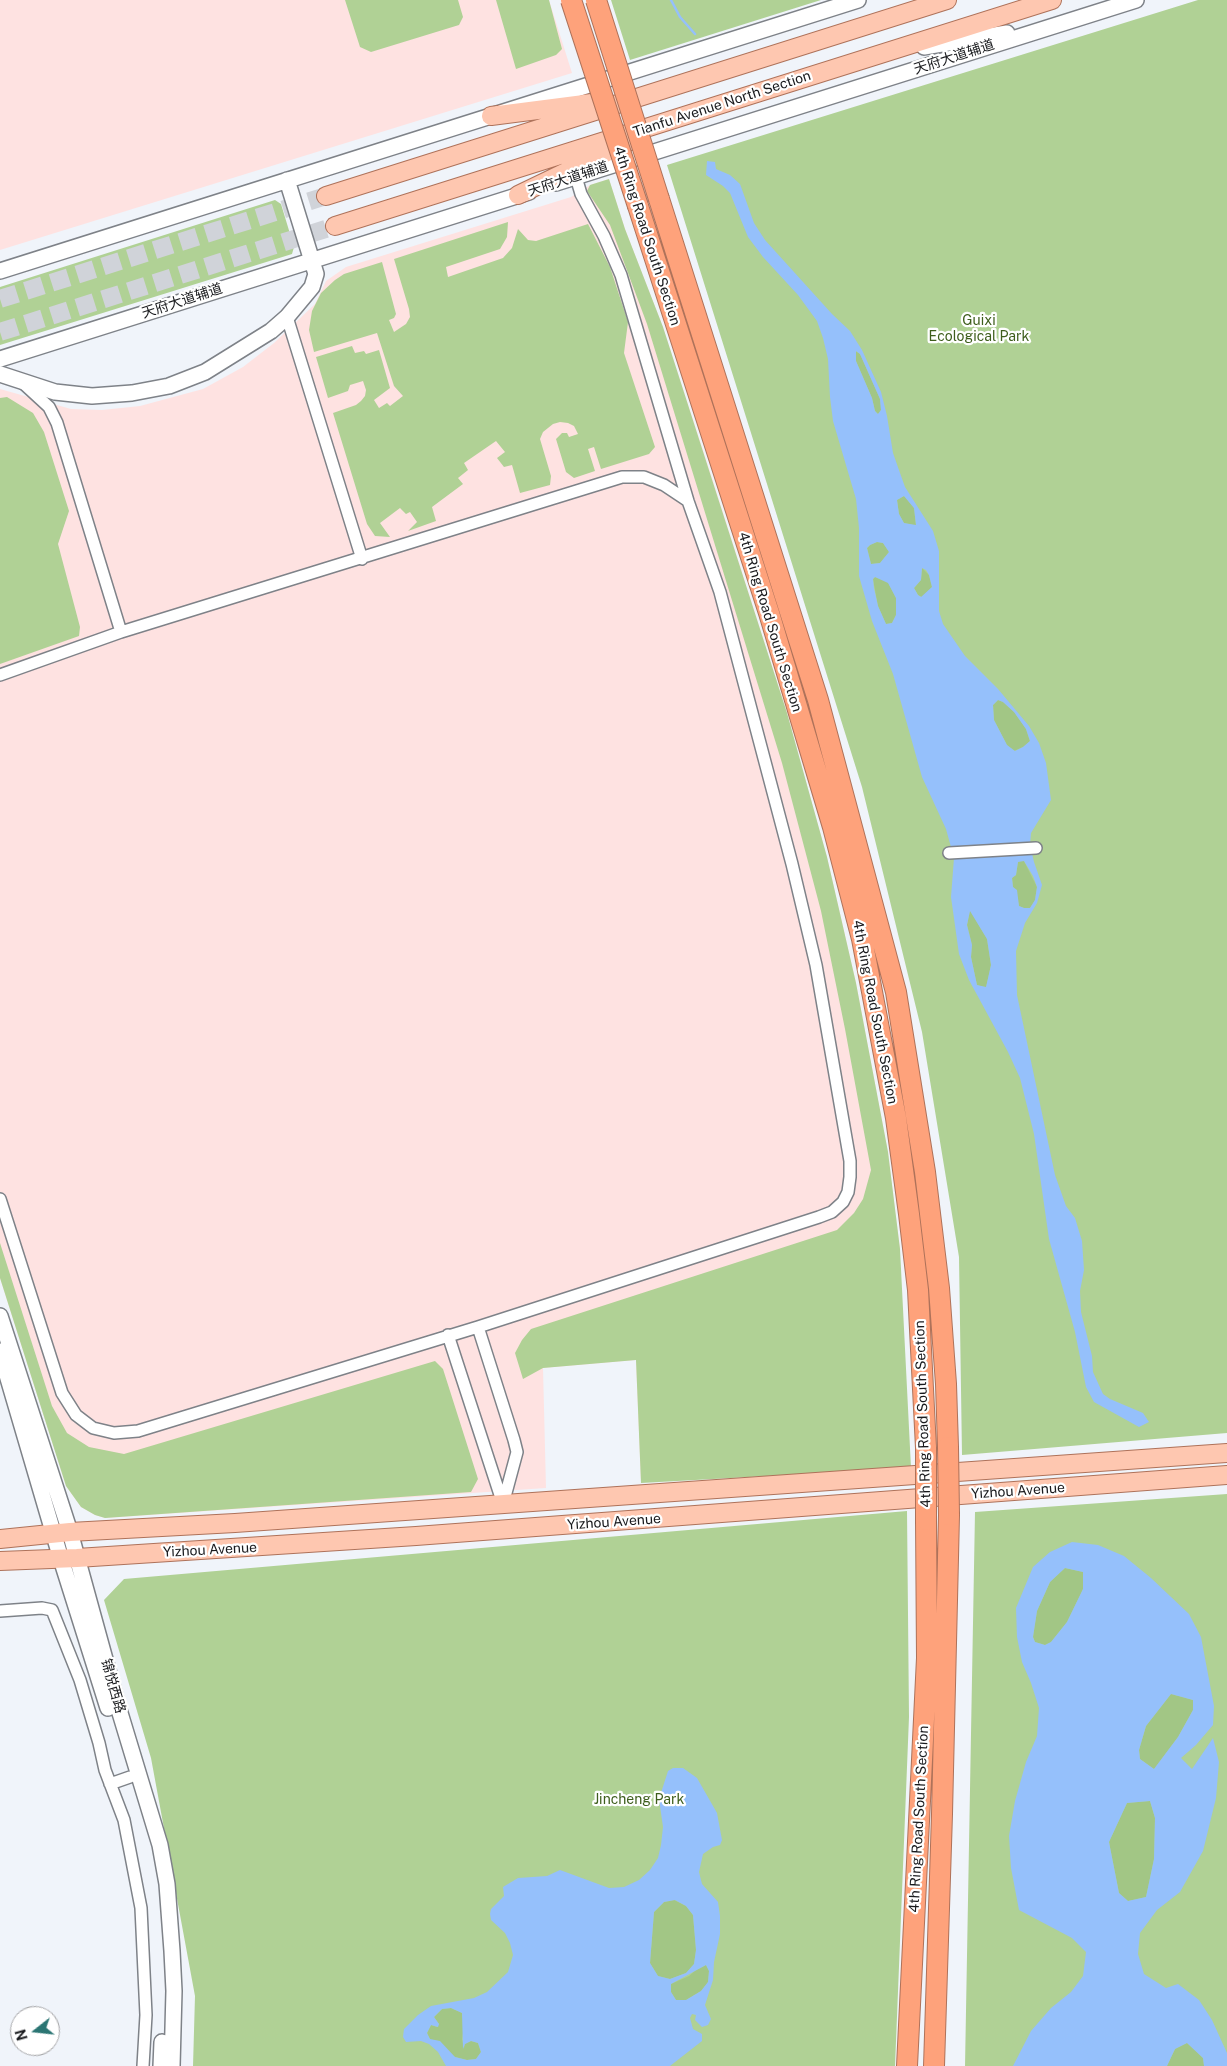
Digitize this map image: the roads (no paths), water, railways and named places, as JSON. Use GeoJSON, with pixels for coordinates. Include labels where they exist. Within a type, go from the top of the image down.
{"type":"FeatureCollection","features":[{"type":"Feature","properties":{"kind":"highway","name":"4th Ring Road South Section"},"geometry":{"type":"LineString","coordinates":[[571,0],[772,622],[833,827],[862,939],[890,1083],[918,1290],[926,1448],[926,1658],[908,2066]]}},
{"type":"Feature","properties":{"kind":"highway","name":"4th Ring Road South Section"},"geometry":{"type":"LineString","coordinates":[[596,0],[818,700],[896,992],[925,1172],[939,1288],[946,1384],[949,1515],[934,2066]]}},
{"type":"Feature","properties":{"kind":"main road"},"geometry":{"type":"LineString","coordinates":[[326,196],[947,0]]}},
{"type":"Feature","properties":{"kind":"main road","name":"Tianfu Avenue North Section"},"geometry":{"type":"LineString","coordinates":[[335,226],[1052,0]]}},
{"type":"Feature","properties":{"kind":"main road"},"geometry":{"type":"LineString","coordinates":[[491,116],[650,94]]}},
{"type":"Feature","properties":{"kind":"main road"},"geometry":{"type":"LineString","coordinates":[[518,195],[606,154],[659,124]]}},
{"type":"Feature","properties":{"kind":"main road","name":"Yizhou Avenue"},"geometry":{"type":"LineString","coordinates":[[0,1539],[62,1533],[235,1523],[1227,1453]]}},
{"type":"Feature","properties":{"kind":"main road","name":"Yizhou Avenue"},"geometry":{"type":"LineString","coordinates":[[0,1561],[416,1536],[1227,1475]]}},
{"type":"Feature","properties":{"kind":"street"},"geometry":{"type":"LineString","coordinates":[[0,271],[858,0]]}},
{"type":"Feature","properties":{"kind":"street"},"geometry":{"type":"LineString","coordinates":[[874,23],[921,0]]}},
{"type":"Feature","properties":{"kind":"street","name":"天府大道辅道"},"geometry":{"type":"LineString","coordinates":[[0,359],[1136,0]]}},
{"type":"Feature","properties":{"kind":"street"},"geometry":{"type":"LineString","coordinates":[[883,54],[1061,24]]}},
{"type":"Feature","properties":{"kind":"street"},"geometry":{"type":"LineString","coordinates":[[0,1199],[62,1392],[76,1415],[92,1428],[114,1434],[138,1431],[478,1327],[819,1217],[832,1212],[843,1202],[848,1192],[850,1161],[816,965],[792,864],[720,592],[688,501],[621,275],[604,236],[581,194],[576,177]]}},
{"type":"Feature","properties":{"kind":"street"},"geometry":{"type":"LineString","coordinates":[[0,374],[55,392],[92,396],[132,393],[170,386],[205,372],[271,331],[287,317],[312,287],[316,274],[287,180]]}},
{"type":"Feature","properties":{"kind":"street"},"geometry":{"type":"LineString","coordinates":[[287,317],[362,559]]}},
{"type":"Feature","properties":{"kind":"street"},"geometry":{"type":"LineString","coordinates":[[21,381],[49,406],[57,423],[121,632]]}},
{"type":"Feature","properties":{"kind":"street"},"geometry":{"type":"LineString","coordinates":[[0,675],[121,632],[622,477],[644,477],[664,486],[688,501]]}},
{"type":"Feature","properties":{"kind":"street"},"geometry":{"type":"LineString","coordinates":[[949,852],[1036,848]]}},
{"type":"Feature","properties":{"kind":"street","name":"锦悦西路"},"geometry":{"type":"LineString","coordinates":[[0,1316],[150,1848],[161,1920],[164,1991],[161,2066]]}},
{"type":"Feature","properties":{"kind":"street"},"geometry":{"type":"LineString","coordinates":[[478,1327],[517,1452],[503,1504]]}},
{"type":"Feature","properties":{"kind":"street"},"geometry":{"type":"LineString","coordinates":[[448,1335],[503,1504]]}},
{"type":"Feature","properties":{"kind":"street","name":"锦悦西路"},"geometry":{"type":"LineString","coordinates":[[0,1351],[62,1533]]}},
{"type":"Feature","properties":{"kind":"street","name":"锦悦西路"},"geometry":{"type":"LineString","coordinates":[[69,1558],[117,1703],[160,1845],[167,1884],[174,1991],[172,2066]]}},
{"type":"Feature","properties":{"kind":"street"},"geometry":{"type":"LineString","coordinates":[[0,1611],[42,1608],[52,1610],[80,1680],[110,1784],[124,1820],[141,1908],[146,2015],[143,2066]]}},
{"type":"Feature","properties":{"kind":"street"},"geometry":{"type":"LineString","coordinates":[[110,1784],[130,1777]]}},
{"type":"Feature","properties":{"kind":"water"},"geometry":{"type":"Polygon","coordinates":[[[707,161],[715,162],[716,169],[730,175],[740,184],[754,223],[765,240],[832,314],[850,331],[862,350],[881,392],[893,453],[905,487],[933,531],[939,551],[939,611],[943,624],[965,656],[998,689],[1029,726],[1039,743],[1046,763],[1051,800],[1031,833],[1030,845],[1042,885],[1037,903],[1025,923],[1016,951],[1017,995],[1055,1175],[1066,1206],[1075,1218],[1082,1241],[1084,1270],[1080,1291],[1081,1312],[1092,1356],[1093,1372],[1103,1394],[1110,1399],[1143,1413],[1149,1422],[1139,1427],[1094,1402],[1086,1387],[1075,1332],[1049,1239],[1034,1134],[1020,1078],[969,980],[959,954],[951,897],[954,858],[946,829],[922,777],[893,674],[872,621],[859,576],[859,528],[856,499],[833,421],[828,359],[823,338],[817,321],[798,295],[763,257],[748,237],[730,193],[706,175],[707,161]],[[856,351],[856,361],[872,398],[875,411],[878,414],[881,410],[880,399],[860,354],[856,351]],[[904,496],[897,500],[899,514],[904,523],[916,525],[914,508],[904,496]],[[877,542],[867,548],[871,564],[880,563],[889,552],[883,543],[877,542]],[[922,568],[921,580],[914,588],[921,597],[932,587],[926,570],[922,568]],[[875,577],[873,579],[878,606],[886,624],[892,623],[896,615],[896,598],[888,583],[875,577]],[[998,700],[993,705],[994,720],[1007,745],[1015,751],[1030,741],[1026,729],[1014,712],[998,700]],[[1024,861],[1018,862],[1016,875],[1012,878],[1013,887],[1017,890],[1019,906],[1030,908],[1035,900],[1037,887],[1024,861]],[[970,911],[967,925],[972,945],[971,957],[977,985],[986,987],[991,965],[987,939],[970,911]]]}},
{"type":"Feature","properties":{"kind":"water"},"geometry":{"type":"Polygon","coordinates":[[[1072,1542],[1098,1545],[1124,1556],[1151,1578],[1189,1614],[1201,1637],[1214,1706],[1213,1725],[1196,1745],[1181,1758],[1192,1769],[1213,1738],[1219,1762],[1216,1798],[1203,1851],[1180,1892],[1157,1910],[1140,1933],[1138,1954],[1144,1974],[1166,1988],[1178,1984],[1199,2000],[1212,2020],[1227,2053],[1227,2066],[1204,2066],[1203,2058],[1187,2043],[1175,2049],[1167,2066],[1013,2066],[1031,2031],[1051,2008],[1071,1992],[1083,1976],[1086,1952],[1072,1938],[1019,1910],[1011,1868],[1009,1836],[1015,1801],[1026,1762],[1037,1736],[1039,1708],[1022,1662],[1017,1637],[1016,1608],[1033,1567],[1050,1552],[1072,1542]],[[1065,1568],[1050,1582],[1037,1611],[1033,1637],[1035,1642],[1045,1645],[1051,1642],[1067,1622],[1083,1589],[1083,1572],[1065,1568]],[[1171,1694],[1146,1726],[1139,1750],[1140,1759],[1154,1769],[1178,1737],[1193,1710],[1193,1700],[1171,1694]],[[1150,1801],[1127,1803],[1109,1842],[1119,1893],[1128,1901],[1146,1897],[1154,1859],[1155,1818],[1150,1801]]]}},
{"type":"Feature","properties":{"kind":"water"},"geometry":{"type":"Polygon","coordinates":[[[673,1768],[683,1768],[697,1778],[717,1813],[722,1840],[720,1845],[713,1847],[703,1854],[699,1872],[702,1884],[718,1902],[720,1916],[720,1934],[714,1962],[713,1980],[705,2005],[711,2019],[708,2025],[702,2027],[695,2020],[696,2015],[692,2014],[690,2018],[693,2029],[702,2034],[702,2041],[670,2066],[446,2066],[438,2052],[429,2044],[421,2041],[406,2042],[403,2037],[404,2029],[418,2015],[431,2006],[474,1998],[487,1992],[508,1972],[513,1955],[510,1943],[505,1933],[491,1920],[490,1914],[491,1909],[504,1896],[503,1887],[518,1878],[547,1876],[560,1870],[609,1888],[624,1887],[639,1880],[650,1870],[658,1858],[661,1845],[663,1827],[659,1799],[668,1771],[673,1768]],[[675,1900],[664,1902],[654,1912],[650,1963],[658,1976],[670,1979],[686,1973],[694,1964],[696,1950],[693,1915],[686,1906],[675,1900]],[[706,1965],[671,1984],[671,1992],[676,2000],[686,2000],[701,1991],[708,1982],[709,1971],[706,1965]],[[451,2008],[442,2009],[434,2017],[439,2024],[438,2027],[431,2025],[427,2033],[430,2039],[440,2041],[455,2057],[467,2060],[476,2059],[481,2052],[478,2043],[471,2041],[465,2044],[463,2049],[462,2013],[451,2008]]]}},
{"type":"Feature","properties":{"kind":"waterway"},"geometry":{"type":"LineString","coordinates":[[671,0],[680,17],[695,34]]}},
{"type":"Feature","properties":{"kind":"tunnel"},"geometry":{"type":"LineString","coordinates":[[0,299],[326,196]]}},
{"type":"Feature","properties":{"kind":"tunnel"},"geometry":{"type":"LineString","coordinates":[[0,332],[335,226]]}},
{"type":"Feature","properties":{"kind":"park label","name":"Guixi Ecological Park"},"geometry":{"type":"Point","coordinates":[979,330]}},
{"type":"Feature","properties":{"kind":"park label","name":"Jincheng Park"},"geometry":{"type":"Point","coordinates":[639,1800]}}]}
